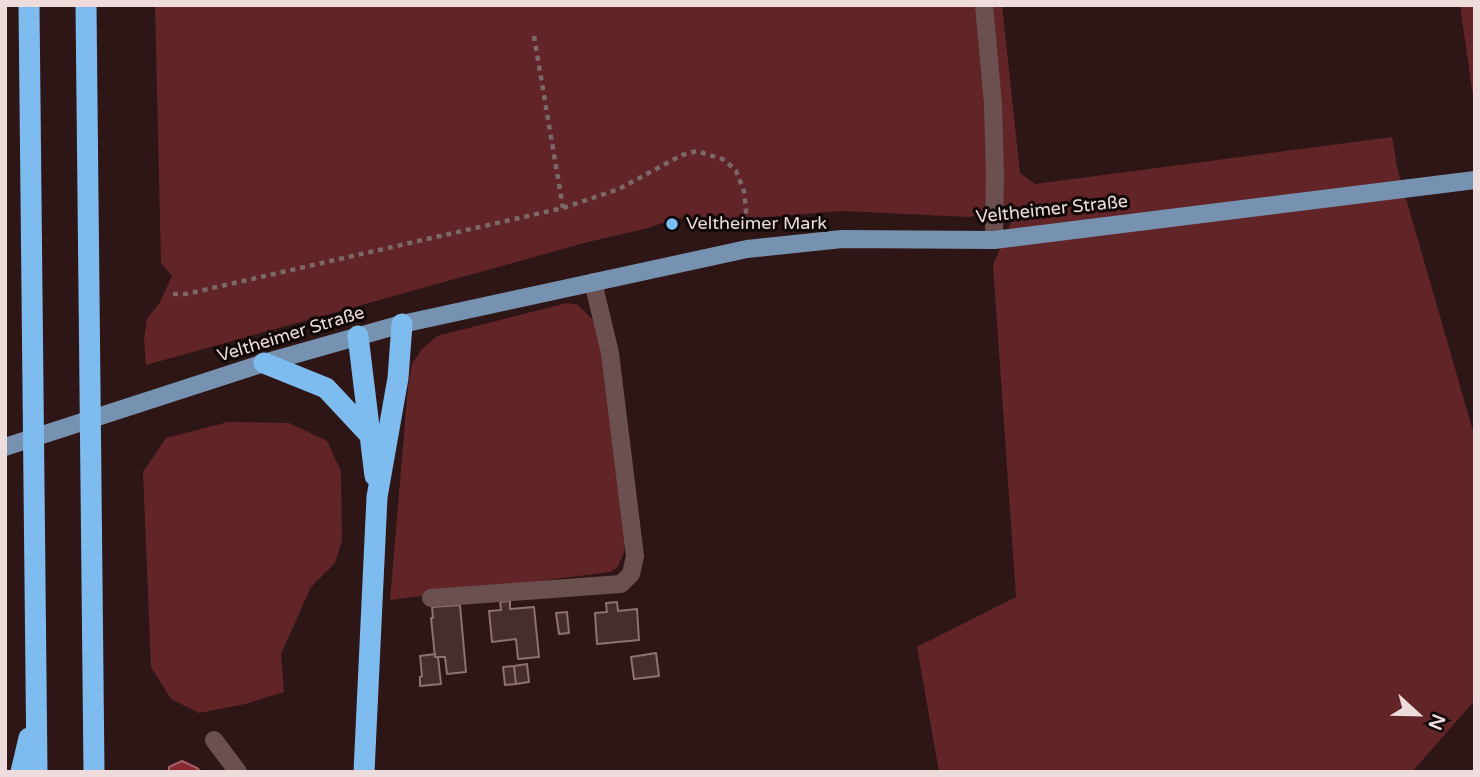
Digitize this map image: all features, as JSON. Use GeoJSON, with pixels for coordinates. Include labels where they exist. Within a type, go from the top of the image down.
{"type":"FeatureCollection","features":[{"type":"Feature","properties":{"kind":"highway"},"geometry":{"type":"LineString","coordinates":[[29,5],[37,772]]}},
{"type":"Feature","properties":{"kind":"highway"},"geometry":{"type":"LineString","coordinates":[[86,5],[93,772]]}},
{"type":"Feature","properties":{"kind":"highway"},"geometry":{"type":"LineString","coordinates":[[364,772],[377,497],[398,378],[402,324]]}},
{"type":"Feature","properties":{"kind":"highway"},"geometry":{"type":"LineString","coordinates":[[358,336],[377,497]]}},
{"type":"Feature","properties":{"kind":"highway"},"geometry":{"type":"LineString","coordinates":[[264,363],[326,388],[368,433]]}},
{"type":"Feature","properties":{"kind":"highway"},"geometry":{"type":"LineString","coordinates":[[21,772],[36,702]]}},
{"type":"Feature","properties":{"kind":"highway"},"geometry":{"type":"LineString","coordinates":[[93,719],[101,772]]}},
{"type":"Feature","properties":{"kind":"main road","name":"Veltheimer Straße"},"geometry":{"type":"LineString","coordinates":[[5,447],[264,363],[402,324],[752,249],[842,239],[994,240],[1475,180]]}},
{"type":"Feature","properties":{"kind":"street"},"geometry":{"type":"LineString","coordinates":[[984,5],[994,139],[994,240]]}},
{"type":"Feature","properties":{"kind":"street"},"geometry":{"type":"LineString","coordinates":[[430,598],[621,584],[631,574],[635,556],[610,353],[593,282]]}},
{"type":"Feature","properties":{"kind":"street"},"geometry":{"type":"LineString","coordinates":[[214,740],[238,772]]}},
{"type":"Feature","properties":{"kind":"path"},"geometry":{"type":"LineString","coordinates":[[534,36],[563,208]]}},
{"type":"Feature","properties":{"kind":"path"},"geometry":{"type":"LineString","coordinates":[[173,294],[186,294],[563,208],[619,189],[682,155],[696,151],[725,160],[736,171],[744,191],[745,214],[752,249]]}},
{"type":"Feature","properties":{"kind":"shaded area"},"geometry":{"type":"Polygon","coordinates":[[[155,5],[1002,5],[1020,173],[1035,184],[1392,137],[1397,167],[1475,438],[1475,700],[1412,772],[939,772],[917,647],[1016,597],[993,265],[1017,208],[969,217],[843,211],[729,220],[676,218],[648,228],[588,242],[146,365],[144,339],[147,319],[160,302],[172,276],[161,263],[155,5]]]}},
{"type":"Feature","properties":{"kind":"shaded area"},"geometry":{"type":"Polygon","coordinates":[[[1460,5],[1475,5],[1475,111],[1460,5]]]}},
{"type":"Feature","properties":{"kind":"shaded area"},"geometry":{"type":"Polygon","coordinates":[[[567,303],[578,305],[592,319],[600,336],[625,541],[624,553],[617,568],[610,572],[390,600],[412,364],[422,349],[437,336],[567,303]]]}},
{"type":"Feature","properties":{"kind":"shaded area"},"geometry":{"type":"Polygon","coordinates":[[[228,422],[289,423],[327,441],[341,471],[342,540],[335,563],[311,587],[281,654],[284,692],[245,704],[199,713],[171,699],[151,667],[143,472],[166,438],[228,422]]]}},
{"type":"Feature","properties":{"kind":"shaded area"},"geometry":{"type":"Polygon","coordinates":[[[182,761],[201,772],[169,772],[169,767],[182,761]]]}},
{"type":"Feature","properties":{"kind":"building"},"geometry":{"type":"Polygon","coordinates":[[[510,601],[510,609],[534,607],[539,657],[518,659],[516,639],[492,642],[489,611],[501,610],[500,602],[510,601]]]}},
{"type":"Feature","properties":{"kind":"building"},"geometry":{"type":"Polygon","coordinates":[[[617,602],[618,611],[637,609],[639,640],[597,644],[595,613],[607,612],[606,603],[617,602]]]}},
{"type":"Feature","properties":{"kind":"building"},"geometry":{"type":"Polygon","coordinates":[[[460,605],[466,672],[447,674],[445,657],[435,657],[432,607],[460,605]]]}},
{"type":"Feature","properties":{"kind":"building"},"geometry":{"type":"Polygon","coordinates":[[[567,612],[569,633],[559,634],[556,613],[567,612]]]}},
{"type":"Feature","properties":{"kind":"building"},"geometry":{"type":"Polygon","coordinates":[[[656,653],[659,676],[634,679],[631,657],[656,653]]]}},
{"type":"Feature","properties":{"kind":"building"},"geometry":{"type":"Polygon","coordinates":[[[435,654],[435,657],[438,657],[441,684],[420,686],[420,656],[435,654]]]}},
{"type":"Feature","properties":{"kind":"building"},"geometry":{"type":"Polygon","coordinates":[[[527,664],[529,682],[516,684],[514,666],[527,664]]]}},
{"type":"Feature","properties":{"kind":"building"},"geometry":{"type":"Polygon","coordinates":[[[514,666],[516,684],[505,685],[503,667],[514,666]]]}},
{"type":"Feature","properties":{"kind":"place","name":"Veltheimer Mark"},"geometry":{"type":"Point","coordinates":[672,224]}}]}
